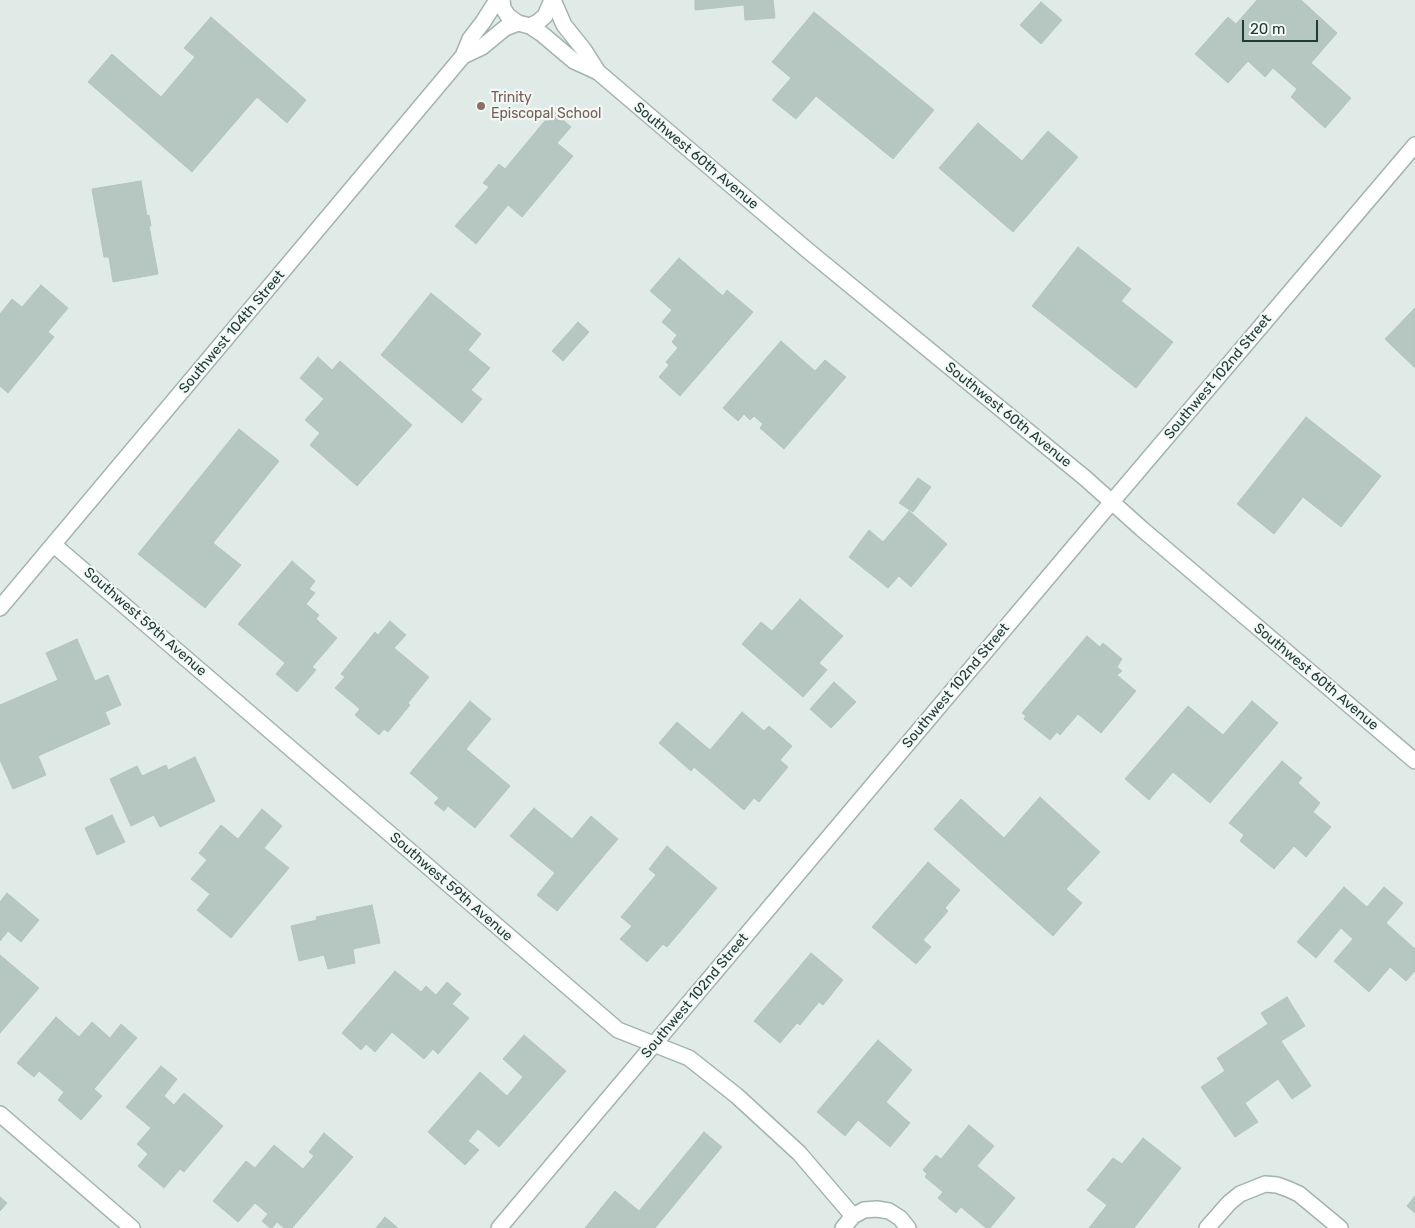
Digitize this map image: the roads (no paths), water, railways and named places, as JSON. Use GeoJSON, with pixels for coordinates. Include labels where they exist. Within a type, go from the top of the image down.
{"type":"FeatureCollection","features":[{"type":"Feature","properties":{"kind":"street","name":"Southwest 104th Street"},"geometry":{"type":"LineString","coordinates":[[0,608],[464,56],[470,39],[497,0]]}},
{"type":"Feature","properties":{"kind":"street","name":"Southwest 60th Avenue"},"geometry":{"type":"LineString","coordinates":[[502,0],[503,8],[508,16],[542,34],[574,61],[598,72],[806,249],[1112,502],[1415,761]]}},
{"type":"Feature","properties":{"kind":"street","name":"Southwest 104th Street"},"geometry":{"type":"LineString","coordinates":[[464,56],[482,46],[505,28],[538,22],[545,16],[552,0]]}},
{"type":"Feature","properties":{"kind":"street","name":"Southwest 60th Avenue"},"geometry":{"type":"LineString","coordinates":[[552,0],[564,25],[584,50],[598,72]]}},
{"type":"Feature","properties":{"kind":"street","name":"Southwest 102nd Street"},"geometry":{"type":"LineString","coordinates":[[499,1228],[1415,145]]}},
{"type":"Feature","properties":{"kind":"street","name":"Southwest 59th Avenue"},"geometry":{"type":"LineString","coordinates":[[54,544],[618,1030],[688,1058],[737,1096],[799,1153],[853,1216]]}},
{"type":"Feature","properties":{"kind":"street"},"geometry":{"type":"LineString","coordinates":[[0,1114],[132,1228]]}},
{"type":"Feature","properties":{"kind":"street"},"geometry":{"type":"LineString","coordinates":[[1208,1228],[1229,1203],[1240,1194],[1265,1184],[1288,1188],[1299,1194],[1340,1228]]}},
{"type":"Feature","properties":{"kind":"street"},"geometry":{"type":"LineString","coordinates":[[843,1228],[853,1216],[864,1210],[877,1209],[889,1212],[900,1218],[908,1228]]}},
{"type":"Feature","properties":{"kind":"place","name":"Trinity Episcopal School"},"geometry":{"type":"Point","coordinates":[481,106]}}]}
